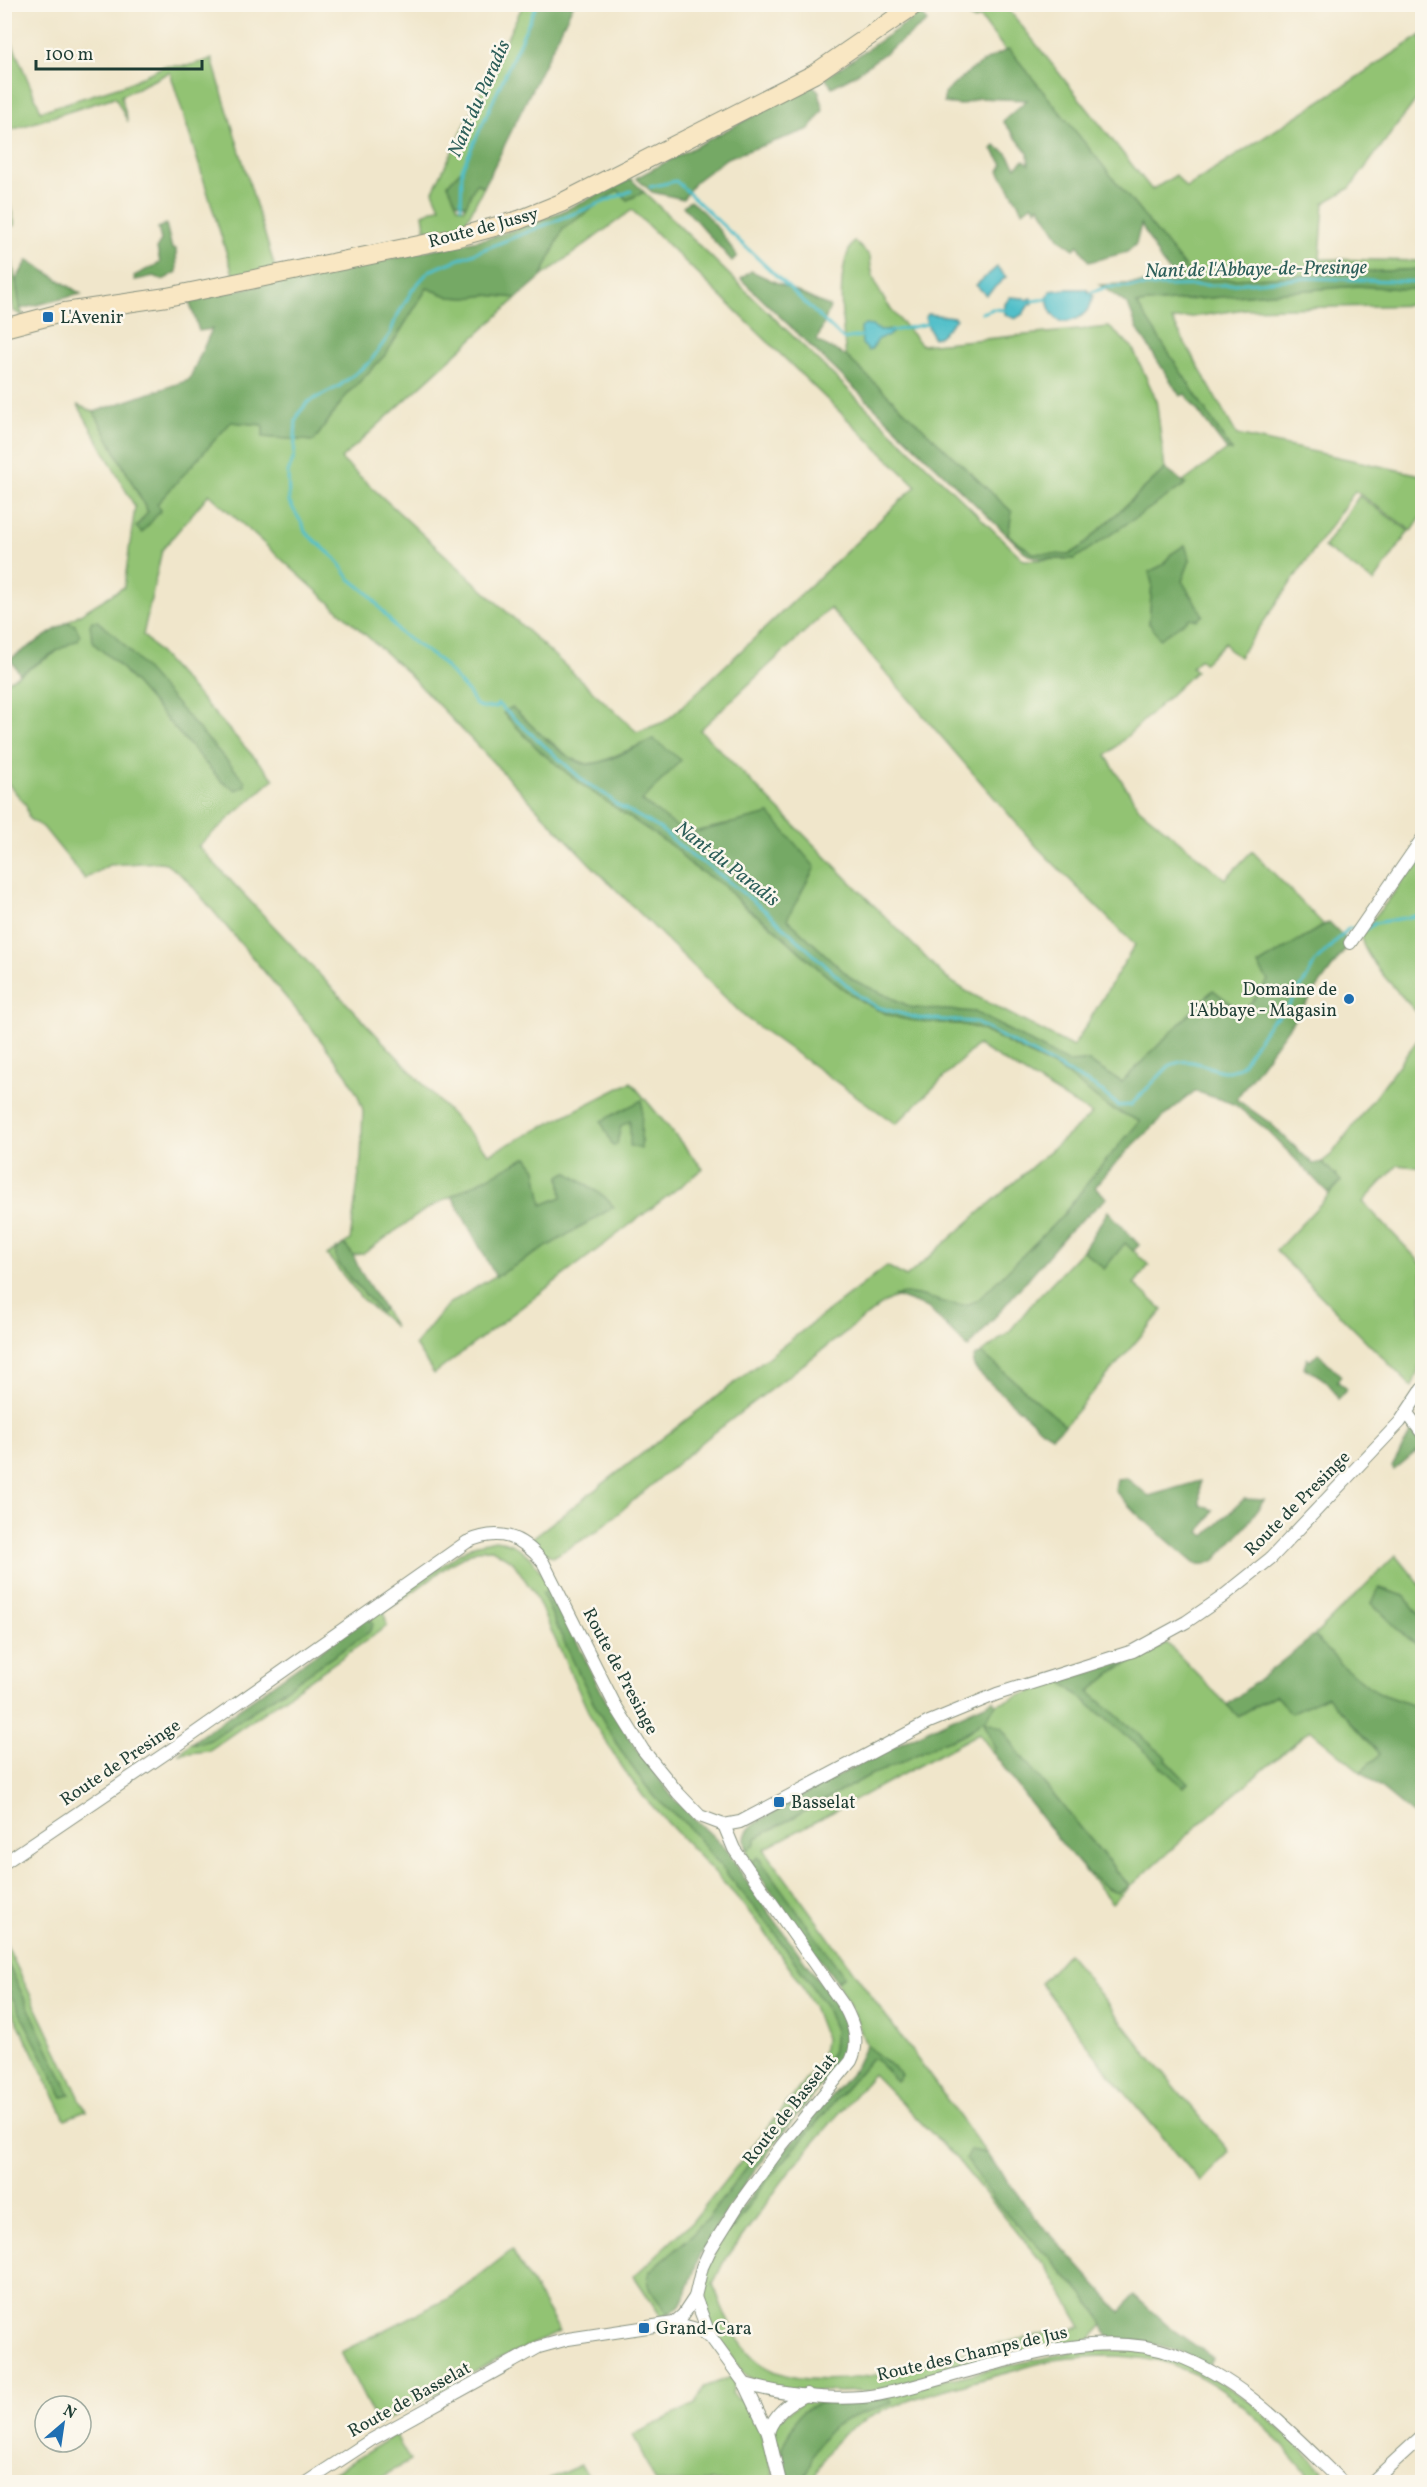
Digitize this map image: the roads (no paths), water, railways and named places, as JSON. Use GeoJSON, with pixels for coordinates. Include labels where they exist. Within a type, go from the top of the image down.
{"type":"FeatureCollection","features":[{"type":"Feature","properties":{"kind":"main road","name":"Route de Jussy"},"geometry":{"type":"LineString","coordinates":[[4,328],[36,326],[64,312],[163,298],[224,286],[458,237],[519,220],[570,198],[814,74],[916,4]]}},
{"type":"Feature","properties":{"kind":"street"},"geometry":{"type":"LineString","coordinates":[[1357,934],[1422,839]]}},
{"type":"Feature","properties":{"kind":"street","name":"Route de Presinge"},"geometry":{"type":"LineString","coordinates":[[4,1863],[178,1745],[467,1542],[484,1535],[497,1534],[514,1538],[538,1557],[549,1573],[615,1705],[644,1750],[691,1807],[700,1816],[724,1825],[740,1822],[889,1743],[967,1705],[1111,1659],[1153,1642],[1221,1598],[1272,1558],[1407,1413],[1422,1389]]}},
{"type":"Feature","properties":{"kind":"street"},"geometry":{"type":"LineString","coordinates":[[1407,1413],[1422,1433]]}},
{"type":"Feature","properties":{"kind":"street","name":"Route de Basselat"},"geometry":{"type":"LineString","coordinates":[[306,2482],[371,2440],[539,2347],[568,2339],[674,2323],[683,2315],[695,2296],[702,2267],[727,2221],[759,2175],[854,2055],[856,2043],[853,2026],[844,2006],[734,1849],[724,1825]]}},
{"type":"Feature","properties":{"kind":"street"},"geometry":{"type":"LineString","coordinates":[[695,2296],[710,2336],[745,2384],[768,2432],[780,2482]]}},
{"type":"Feature","properties":{"kind":"street"},"geometry":{"type":"LineString","coordinates":[[674,2323],[710,2336]]}},
{"type":"Feature","properties":{"kind":"street","name":"Route des Champs de Jus"},"geometry":{"type":"LineString","coordinates":[[745,2384],[774,2391],[849,2397],[878,2394],[994,2364],[1077,2347],[1112,2344],[1149,2347],[1174,2354],[1199,2366],[1249,2396],[1274,2416],[1342,2482]]}},
{"type":"Feature","properties":{"kind":"street"},"geometry":{"type":"LineString","coordinates":[[768,2432],[780,2411],[792,2401],[807,2394]]}},
{"type":"Feature","properties":{"kind":"street"},"geometry":{"type":"LineString","coordinates":[[1372,2482],[1422,2436]]}},
{"type":"Feature","properties":{"kind":"water"},"geometry":{"type":"Polygon","coordinates":[[[997,267],[1006,277],[986,295],[976,285],[997,267]]]}},
{"type":"Feature","properties":{"kind":"water"},"geometry":{"type":"Polygon","coordinates":[[[1086,289],[1093,296],[1086,312],[1073,320],[1061,322],[1050,308],[1048,295],[1050,291],[1086,289]]]}},
{"type":"Feature","properties":{"kind":"water"},"geometry":{"type":"Polygon","coordinates":[[[1010,297],[1027,300],[1031,298],[1032,304],[1030,303],[1023,314],[1015,319],[1005,314],[1005,304],[1010,297]]]}},
{"type":"Feature","properties":{"kind":"water"},"geometry":{"type":"Polygon","coordinates":[[[928,314],[956,319],[940,336],[933,338],[925,318],[928,314]]]}},
{"type":"Feature","properties":{"kind":"water"},"geometry":{"type":"Polygon","coordinates":[[[865,325],[893,332],[887,337],[880,338],[869,351],[862,344],[861,328],[865,325]]]}},
{"type":"Feature","properties":{"kind":"waterway","name":"Nant du Paradis"},"geometry":{"type":"LineString","coordinates":[[461,207],[462,169],[537,4]]}},
{"type":"Feature","properties":{"kind":"waterway","name":"Nant de l'Abbaye-de-Presinge"},"geometry":{"type":"LineString","coordinates":[[650,187],[676,181],[843,339],[861,336]]}},
{"type":"Feature","properties":{"kind":"waterway","name":"Nant du Paradis"},"geometry":{"type":"LineString","coordinates":[[631,191],[429,271],[413,289],[396,318],[390,334],[370,362],[338,387],[308,402],[299,413],[296,420],[294,457],[288,473],[289,502],[305,532],[336,559],[349,578],[369,594],[399,632],[440,661],[469,693],[476,705],[484,708],[496,707],[498,704],[586,783],[616,804],[659,828],[693,857],[710,867],[767,912],[859,996],[877,1007],[917,1018],[974,1022],[1096,1087],[1119,1106],[1131,1105],[1169,1066],[1180,1062],[1199,1063],[1224,1071],[1241,1066],[1271,1021],[1285,1011],[1315,962],[1349,928],[1355,929]]}},
{"type":"Feature","properties":{"kind":"waterway","name":"Nant de l'Abbaye-de-Presinge"},"geometry":{"type":"LineString","coordinates":[[1092,292],[1107,287],[1222,285],[1309,278],[1422,282]]}},
{"type":"Feature","properties":{"kind":"waterway","name":"Nant de l'Abbaye-de-Presinge"},"geometry":{"type":"LineString","coordinates":[[1032,301],[1047,299]]}},
{"type":"Feature","properties":{"kind":"waterway","name":"Nant de l'Abbaye-de-Presinge"},"geometry":{"type":"LineString","coordinates":[[982,313],[993,309],[1005,310]]}},
{"type":"Feature","properties":{"kind":"waterway","name":"Nant de l'Abbaye-de-Presinge"},"geometry":{"type":"LineString","coordinates":[[892,331],[927,324]]}},
{"type":"Feature","properties":{"kind":"waterway","name":"Nant du Paradis"},"geometry":{"type":"LineString","coordinates":[[1365,930],[1375,923],[1422,915]]}},
{"type":"Feature","properties":{"kind":"place","name":"L'Avenir"},"geometry":{"type":"Point","coordinates":[48,317]}},
{"type":"Feature","properties":{"kind":"place","name":"Domaine de l'Abbaye - Magasin"},"geometry":{"type":"Point","coordinates":[1349,999]}},
{"type":"Feature","properties":{"kind":"place","name":"Basselat"},"geometry":{"type":"Point","coordinates":[779,1802]}},
{"type":"Feature","properties":{"kind":"place","name":"Grand-Cara"},"geometry":{"type":"Point","coordinates":[644,2328]}}]}
